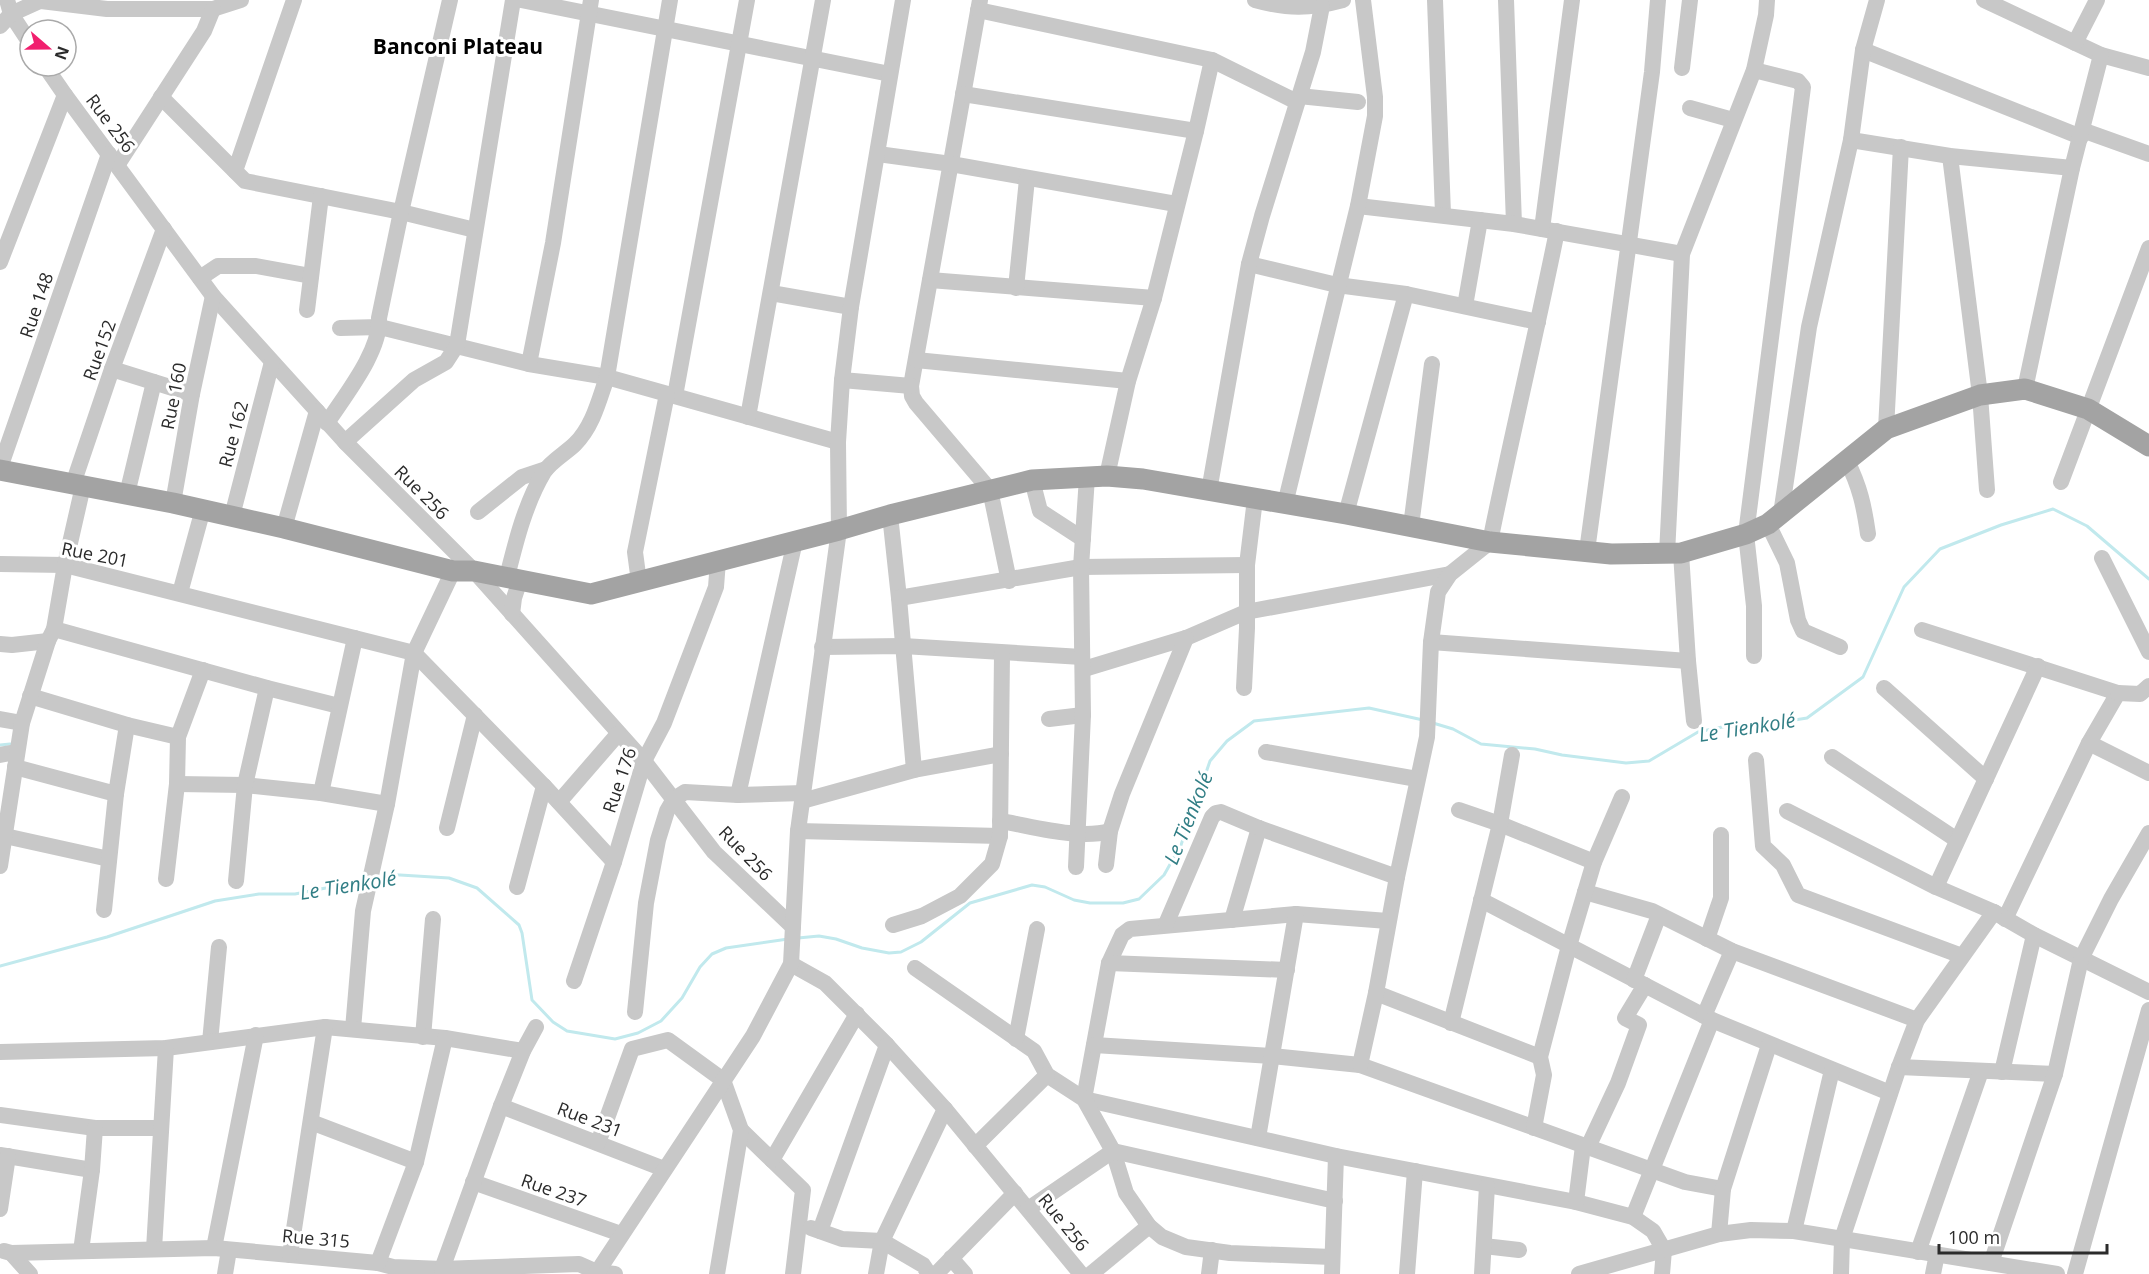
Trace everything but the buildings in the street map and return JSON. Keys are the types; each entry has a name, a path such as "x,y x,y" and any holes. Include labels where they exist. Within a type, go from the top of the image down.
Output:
{"main road":[{"path":"0,469 232,516 432,566 591,594 838,530 890,514 1032,480 1097,477 1143,479 1346,514 1490,542 1611,554 1674,554 1746,534 1775,519 1886,429 1980,395 2025,389 2088,409 2149,446"}],"street":[{"path":"18,28 6,13 42,1 107,9 213,9 241,0"},
{"path":"235,171 294,0"},
{"path":"284,528 322,417 368,359 380,327 401,212 450,0"},
{"path":"345,442 414,380 446,362 457,345 513,0"},
{"path":"521,0 590,7 665,29 890,75"},
{"path":"512,614 516,539 528,504 546,469 575,444 588,429 607,377 670,0"},
{"path":"639,582 635,552 671,395 747,0"},
{"path":"748,417 823,0"},
{"path":"597,1273 753,1036 791,964 798,831 838,530 838,442 842,380 903,0"},
{"path":"1255,0 1322,6 1343,0"},
{"path":"1285,504 1358,206 1375,116 1375,97 1363,0"},
{"path":"1435,0 1443,214"},
{"path":"1506,0 1514,224"},
{"path":"1360,1065 1427,737 1431,642 1438,592 1450,574 1490,542 1538,322 1572,0"},
{"path":"1587,551 1652,72 1658,0"},
{"path":"1682,68 1690,0"},
{"path":"1694,721 1674,554 1682,254 1754,70 1767,0"},
{"path":"1840,647 1803,631 1798,620 1787,563 1775,519 1809,327 1851,140 1863,50 1877,0"},
{"path":"1984,0 2006,5 2075,43 2102,55 2149,68"},
{"path":"2075,43 2097,0"},
{"path":"1010,581 990,490 916,403 912,396 911,386 979,5 1212,60 1298,99 1358,102"},
{"path":"1209,491 1249,264 1313,52 1322,6"},
{"path":"529,364 553,243 590,7"},
{"name":"Rue 148","path":"0,469 114,159 161,97 204,32 213,9"},
{"path":"1863,50 2082,133 2149,154"},
{"path":"2025,389 2072,168 2102,55"},
{"path":"1076,867 1083,715 1081,567 1083,539 1097,477 1154,298 1212,60"},
{"path":"1754,70 1798,81 1803,87 1746,534 1754,606 1754,656"},
{"name":"Rue 256","path":"53,78 213,296 345,442 435,532 464,571 512,614 644,761 714,852 793,927"},
{"path":"963,94 1196,131"},
{"path":"0,262 6,232 65,95"},
{"path":"161,97 245,181 401,212 475,230"},
{"path":"1690,108 1733,120"},
{"path":"1851,140 1950,156 2072,168"},
{"path":"1886,429 1901,147"},
{"path":"878,154 951,164 1176,204"},
{"path":"1950,156 1980,395 1987,490"},
{"path":"1016,288 1027,179"},
{"path":"307,310 321,196"},
{"path":"1358,206 1514,224 1682,254"},
{"path":"1465,306 1480,220"},
{"name":"Rue152","path":"0,866 5,836 10,758 51,635 78,485 112,369 164,229"},
{"path":"2061,482 2149,248"},
{"path":"1249,264 1337,285 1406,294 1538,322"},
{"path":"200,278 218,266 256,266 311,276"},
{"path":"930,280 1154,298"},
{"path":"771,293 852,307"},
{"path":"1346,514 1406,294"},
{"name":"Rue 160","path":"173,503 192,394 213,296"},
{"path":"339,328 380,327 529,364 607,377 838,442"},
{"path":"916,360 1128,381"},
{"name":"Rue 162","path":"232,516 272,362"},
{"path":"1411,526 1432,364"},
{"path":"112,369 192,394"},
{"path":"842,380 911,386"},
{"path":"126,494 154,382"},
{"path":"1847,461 1859,485 1868,534"},
{"path":"478,512 522,477 546,469"},
{"path":"1032,480 1040,511 1083,539"},
{"path":"1244,688 1247,565 1255,499"},
{"path":"180,593 203,510"},
{"path":"890,514 914,770"},
{"path":"432,566 435,532"},
{"path":"738,795 795,541"},
{"path":"2103,558 2149,652"},
{"name":"Rue 176","path":"574,981 614,862 644,761 664,723 716,587 718,561"},
{"name":"Rue 201","path":"0,564 65,565 414,653"},
{"path":"899,598 1010,581 1081,567 1247,565"},
{"path":"352,1029 363,910 387,804 414,653 464,571"},
{"path":"822,647 903,646 1083,663 1186,638 1246,612 1450,574"},
{"path":"1922,630 2118,693 2140,694 2149,686"},
{"path":"0,644 12,645 51,635 203,670 339,706"},
{"path":"321,793 355,638"},
{"path":"1106,865 1110,831 1122,794 1186,638"},
{"path":"1431,642 1688,661"},
{"path":"414,653 544,786 614,862"},
{"path":"892,925 922,916 960,896 992,864 1000,828 1002,654"},
{"path":"1936,887 2038,666"},
{"path":"166,879 177,784 178,737 203,670"},
{"path":"236,881 245,785 267,688"},
{"path":"1884,688 1986,779"},
{"path":"1841,1274 1842,1239 1890,1093 1917,1020 1962,956 2000,915 2089,743 2118,693"},
{"path":"30,696 127,725 178,737"},
{"path":"447,828 475,715"},
{"path":"1049,719 1083,715"},
{"path":"0,719 22,723"},
{"path":"104,910 116,794 127,725"},
{"path":"559,802 618,734"},
{"path":"2089,743 2149,773"},
{"path":"1266,752 1417,779"},
{"path":"635,1012 646,903 658,840 667,811 674,799 685,792 802,797 914,770 1001,754"},
{"path":"1451,1023 1500,824 1512,755"},
{"path":"1832,757 1958,840"},
{"path":"10,758 116,794"},
{"path":"1756,760 1763,846 1782,865 1798,895 1962,956"},
{"path":"177,784 245,785 321,793 387,804"},
{"path":"517,887 544,786"},
{"path":"1534,1128 1544,1075 1540,1058 1569,946 1594,862 1622,796"},
{"path":"1459,810 1594,862"},
{"path":"1787,811 1936,887 2000,915 2034,935 2149,992"},
{"path":"1166,924 1212,817 1216,813 1221,812 1259,828 1397,877"},
{"path":"798,831 1000,828 1100,834 1110,831"},
{"path":"1232,920 1259,828"},
{"path":"1991,1263 2055,1074 2082,959 2111,898 2149,833"},
{"path":"1707,939 1721,898 1720,835"},
{"path":"5,836 109,859"},
{"path":"1586,892 1659,915 1731,951 1917,1020"},
{"path":"1481,900 1708,1018 1890,1093"},
{"path":"1336,1156 1332,1266 1186,1247 1162,1237 1149,1226 1126,1193 1113,1151 1084,1099 1109,963 1122,935 1130,929 1296,914 1388,921"},
{"path":"1258,1138 1296,914"},
{"path":"1576,1202 1585,1146 1618,1083 1639,1025 1625,1018 1639,983 1659,915"},
{"path":"423,1036 433,919"},
{"path":"1016,1039 1037,929"},
{"path":"2002,1072 2034,935"},
{"path":"210,1042 219,947"},
{"path":"1633,1217 1731,951"},
{"path":"1109,963 1287,970"},
{"name":"Rue 256","path":"791,964 825,983 887,1045 945,1109 1081,1274"},
{"path":"915,968 1034,1051 1047,1075 1084,1099 1336,1156 1576,1202 1633,1217 1653,1231 1664,1250 1662,1274"},
{"path":"1376,993 1540,1058"},
{"path":"2075,1274 2149,1010"},
{"path":"772,1160 857,1014"},
{"path":"290,1255 325,1027"},
{"path":"0,1053 166,1048 325,1027 445,1038 523,1051"},
{"path":"442,1269 501,1106 523,1051 536,1027"},
{"path":"225,1274 222,1249 256,1035"},
{"path":"388,1268 445,1038"},
{"path":"598,1143 632,1049 668,1040 723,1080 741,1130 803,1191 793,1274"},
{"path":"820,1231 887,1045"},
{"path":"1094,1045 1272,1056 1360,1065 1685,1182 1723,1189"},
{"path":"1719,1234 1723,1189 1769,1045"},
{"path":"154,1249 166,1048"},
{"path":"1899,1067 2055,1074"},
{"path":"1794,1231 1832,1070"},
{"path":"1918,1251 1981,1071"},
{"path":"975,1146 1047,1075"},
{"name":"Rue 231","path":"501,1106 664,1168"},
{"path":"876,1274 882,1241 945,1109"},
{"path":"0,1115 95,1128 161,1128"},
{"path":"310,1122 416,1162"},
{"path":"81,1251 95,1128"},
{"path":"717,1274 741,1130"},
{"path":"1028,1209 1113,1151 1335,1201"},
{"path":"0,1209 4,1156 92,1170"},
{"path":"1407,1274 1415,1171"},
{"name":"Rue 237","path":"473,1182 621,1234"},
{"path":"1482,1274 1487,1186"},
{"path":"936,1274 1015,1193"},
{"path":"799,1224 842,1239 882,1241 923,1265 929,1274"},
{"path":"1092,1274 1149,1226"},
{"path":"1579,1274 1719,1234 1751,1230 1794,1231 1991,1263 2013,1270 2057,1274"},
{"path":"1484,1245 1519,1250"},
{"name":"Rue 315","path":"6,1251 222,1249 388,1268 442,1269 579,1264 597,1273 615,1274"},
{"path":"1209,1274 1212,1250"},
{"path":"6,1251 30,1274"},
{"path":"1933,1274 1936,1254"},
{"path":"951,1258 965,1274"}],"waterway":[{"name":"Le Tienkolé","path":"1433,723 1453,729 1481,744 1535,749 1562,755 1626,763 1649,761 1698,732 1727,726 1751,727 1807,718 1863,677 1904,587 1940,549 2001,525 2053,509 2087,526 2149,579"},
{"name":"Le Tienkolé","path":"798,938 819,936 862,948 889,953 901,952 921,942 970,903 1032,885 1045,887 1074,900 1090,903 1123,903 1139,899 1164,875 1181,845 1210,761 1227,741 1254,721 1369,708 1423,720"},
{"path":"0,745 10,744"},
{"name":"Le Tienkolé","path":"376,882 387,875 400,875 449,878 477,888 519,925 532,1000 553,1022 567,1031 615,1039 638,1033 661,1021 682,998 700,967 712,954 726,948 788,939"},
{"name":"Le Tienkolé","path":"0,966 107,937 215,901 259,894 295,894 331,887 364,885"}],"district":[{"name":"Banconi Plateau","path":"458,46"}]}
